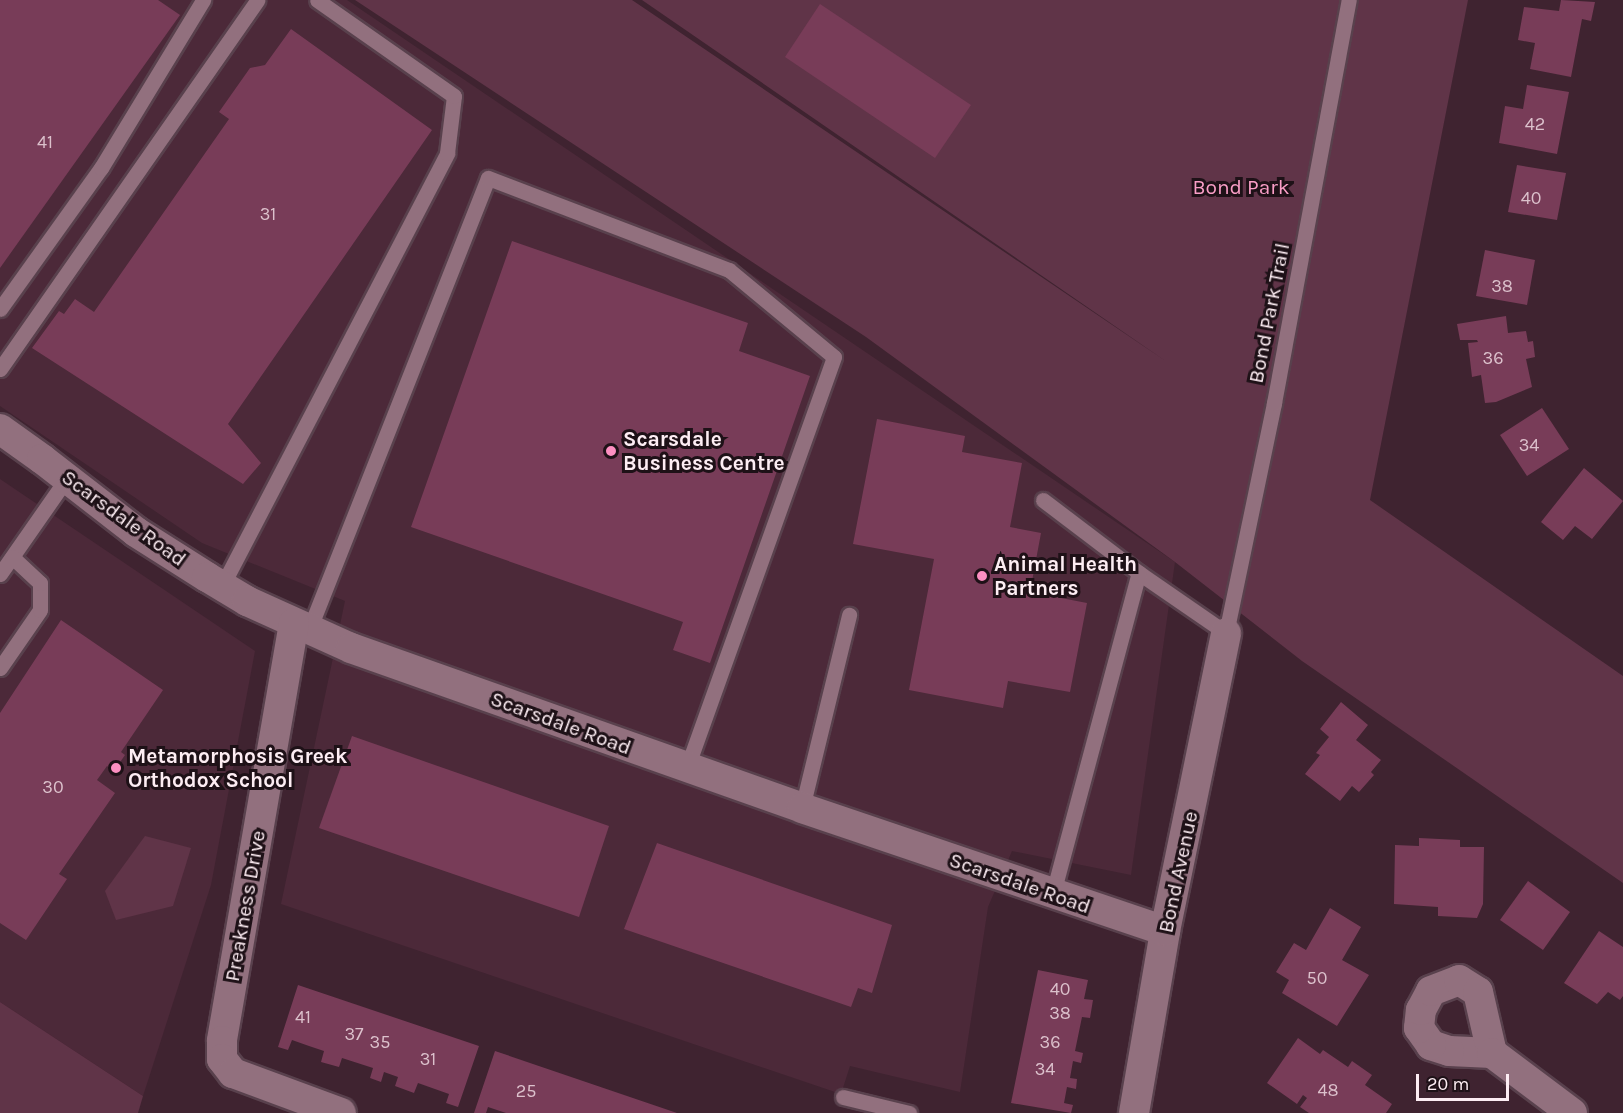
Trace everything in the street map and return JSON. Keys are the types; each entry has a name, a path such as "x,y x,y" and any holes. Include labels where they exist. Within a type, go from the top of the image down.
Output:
{"street":[{"name":"Scarsdale Road","path":"0,429 136,532 222,586 301,626 351,648 687,768 1165,932"},
{"name":"Preakness Drive","path":"301,626 222,1041 222,1059 233,1073 341,1113"},
{"name":"Bond Avenue","path":"1134,1113 1165,932 1226,633"},
{"path":"1492,1053 1568,1112"}],"lane":[{"path":"1,306 101,168 203,0"},
{"path":"0,369 257,0"},
{"path":"222,586 447,153 454,96 317,0"},
{"name":"Bond Park Trail","path":"1226,633 1274,403 1349,0"},
{"path":"301,626 488,178 729,270 834,357 687,768"},
{"path":"0,574 67,478"},
{"path":"1043,500 1139,573 1226,633"},
{"path":"0,668 40,610 40,583 12,557"},
{"path":"1053,893 1139,573"},
{"path":"802,808 849,615"},
{"path":"843,1097 909,1113"}],"shaded area":[{"path":"0,0 347,0 1175,562 1131,875 1012,851 988,907 960,1092 850,1066 841,1094 281,904 345,601 202,543 0,406"},
{"name":"Metamorphosis Greek Orthodox School","path":"0,479 255,651 211,885 143,1096 0,1002"}],"green space":[{"name":"Bond Park","path":"355,0 632,0 1167,362 642,0 1468,0 1370,500 1623,676 1623,883 1302,661 1175,562 866,337"},
{"path":"145,836 191,848 173,906 116,920 105,891"},
{"path":"0,1002 143,1096 138,1113 0,1113"}],"building":[{"path":"0,0 158,0 180,15 0,268"},
{"path":"1561,0 1595,2 1591,21 1582,19 1571,77 1530,69 1535,43 1518,40 1524,7 1559,11"},
{"path":"820,4 971,105 935,158 785,57"},
{"path":"291,29 432,130 228,424 261,463 243,484 32,348 59,311 64,314 75,299 94,312 229,119 219,112 250,68 265,65"},
{"path":"1527,85 1569,92 1557,154 1499,143 1505,106 1523,109"},
{"path":"1517,165 1566,173 1557,220 1508,212"},
{"name":"Scarsdale Business Centre","path":"512,241 748,323 739,351 810,376 710,663 673,650 683,622 411,527"},
{"path":"1485,250 1535,260 1527,305 1476,296"},
{"path":"1506,316 1508,333 1526,331 1528,342 1533,341 1535,357 1526,359 1532,387 1496,402 1485,403 1481,375 1472,377 1468,343 1478,342 1477,340 1460,340 1457,324"},
{"path":"1542,408 1569,449 1527,476 1500,435"},
{"name":"Animal Health Partners","path":"877,419 965,436 962,452 1022,463 1010,527 1041,533 1030,592 1087,603 1070,692 1008,681 1003,708 909,690 934,559 853,544"},
{"path":"1584,468 1623,501 1592,539 1575,526 1563,540 1541,522"},
{"path":"61,620 163,690 121,752 125,755 114,771 107,766 97,780 115,793 59,874 67,879 26,940 0,923 0,713"},
{"path":"1341,702 1368,725 1356,740 1381,760 1371,772 1374,775 1359,792 1352,786 1340,801 1305,774 1320,755 1316,753 1329,737 1320,729"},
{"path":"352,736 609,826 579,917 319,828"},
{"path":"1419,838 1460,840 1460,847 1484,847 1483,904 1477,918 1438,916 1438,907 1394,904 1395,845 1419,846"},
{"path":"657,843 892,925 872,993 858,988 851,1007 624,929"},
{"path":"1528,881 1570,912 1543,950 1500,920"},
{"path":"1330,908 1361,927 1342,960 1369,975 1337,1026 1282,993 1289,980 1276,972 1294,943 1306,950"},
{"path":"1599,931 1623,947 1623,996 1620,1000 1608,992 1597,1004 1564,983"},
{"path":"1038,970 1088,980 1084,999 1093,1000 1090,1018 1082,1017 1075,1051 1083,1053 1081,1063 1073,1061 1070,1078 1077,1079 1076,1089 1067,1087 1064,1103 1073,1105 1071,1113 1011,1103"},
{"path":"298,985 479,1046 458,1107 446,1103 449,1094 418,1083 414,1093 395,1086 398,1077 384,1072 381,1082 370,1078 373,1068 342,1058 339,1067 321,1062 324,1051 292,1040 288,1050 278,1047"},
{"path":"1298,1038 1320,1054 1323,1050 1348,1067 1352,1061 1372,1075 1365,1085 1392,1104 1386,1113 1309,1113 1300,1107 1307,1098 1303,1095 1297,1104 1267,1083"},
{"path":"495,1051 677,1113 506,1113 488,1107 486,1113 474,1113"}],"place":[{"name":"Scarsdale Business Centre","path":"611,451"},
{"name":"Animal Health Partners","path":"982,576"},
{"name":"Metamorphosis Greek Orthodox School","path":"116,768"}]}
